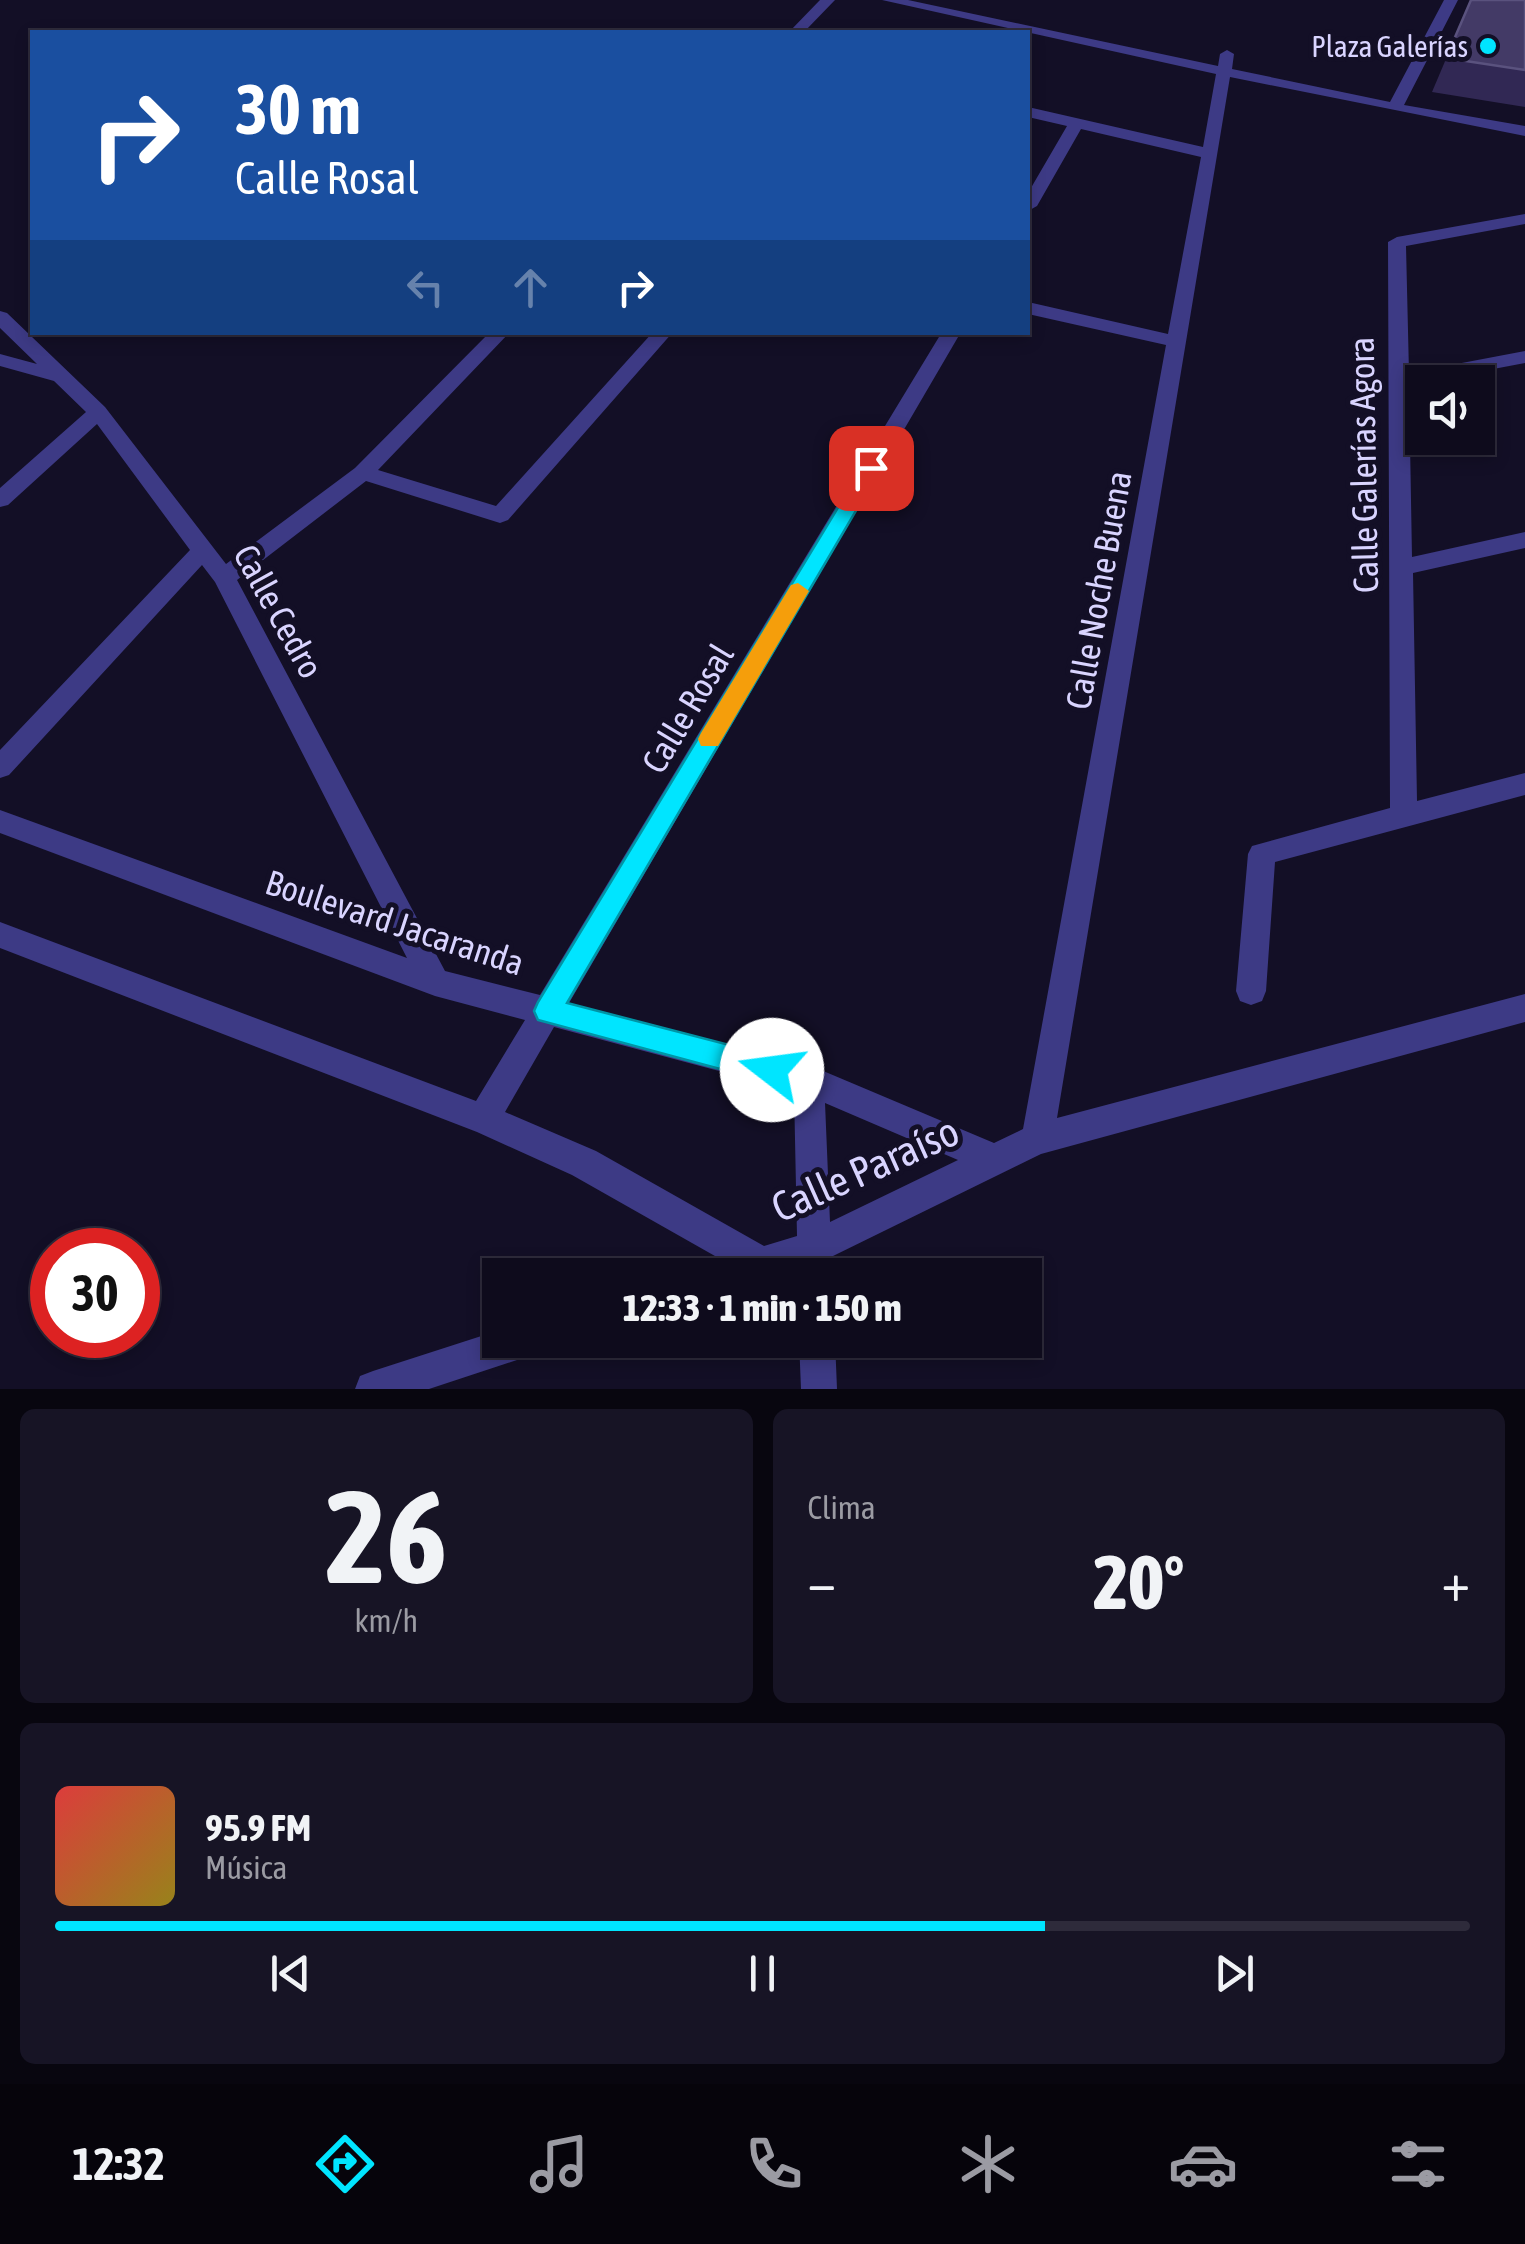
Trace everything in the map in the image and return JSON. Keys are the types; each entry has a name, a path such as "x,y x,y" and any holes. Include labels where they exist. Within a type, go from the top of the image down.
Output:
{"street":[{"path":"798,30 828,0"},
{"path":"889,0 1227,57 1525,132"},
{"path":"970,0 1008,8"},
{"path":"1399,101 1451,0"},
{"name":"Calle Noche Buena","path":"1037,1139 1227,57"},
{"path":"1266,63 1399,101 1525,116"},
{"path":"1030,112 1210,154"},
{"path":"1030,203 1077,123"},
{"name":"Calle Galerías Agora","path":"1404,816 1398,242 1525,219"},
{"path":"1030,308 1176,342"},
{"name":"Calle Cedro","path":"0,317 98,412 205,548 435,982"},
{"path":"224,578 363,472 498,335"},
{"path":"363,472 500,515 661,335"},
{"name":"Calle Rosal","path":"482,1120 950,335"},
{"path":"1399,381 1525,357"},
{"path":"0,360 66,378"},
{"path":"0,500 98,412"},
{"path":"1402,567 1525,540"},
{"path":"0,768 205,548"},
{"path":"1251,991 1262,854 1525,784"},
{"name":"Boulevard Jacaranda","path":"0,821 435,982 809,1080 996,1160"},
{"path":"0,935 584,1163 751,1258"},
{"name":"Calle Paraíso","path":"820,1258 1037,1139 1525,1008"},
{"path":"809,1080 815,1258"},
{"path":"373,1389 482,1354"},
{"path":"817,1358 818,1389"}],"building":[{"path":"1471,0 1525,0 1525,70 1446,58"}],"slow traffic":[{"path":"709,739 798,591"}],"place":[{"name":"Plaza Galerías","path":"1488,46"}],"route":[{"path":"772,1070 548,1011 871,468"}]}
